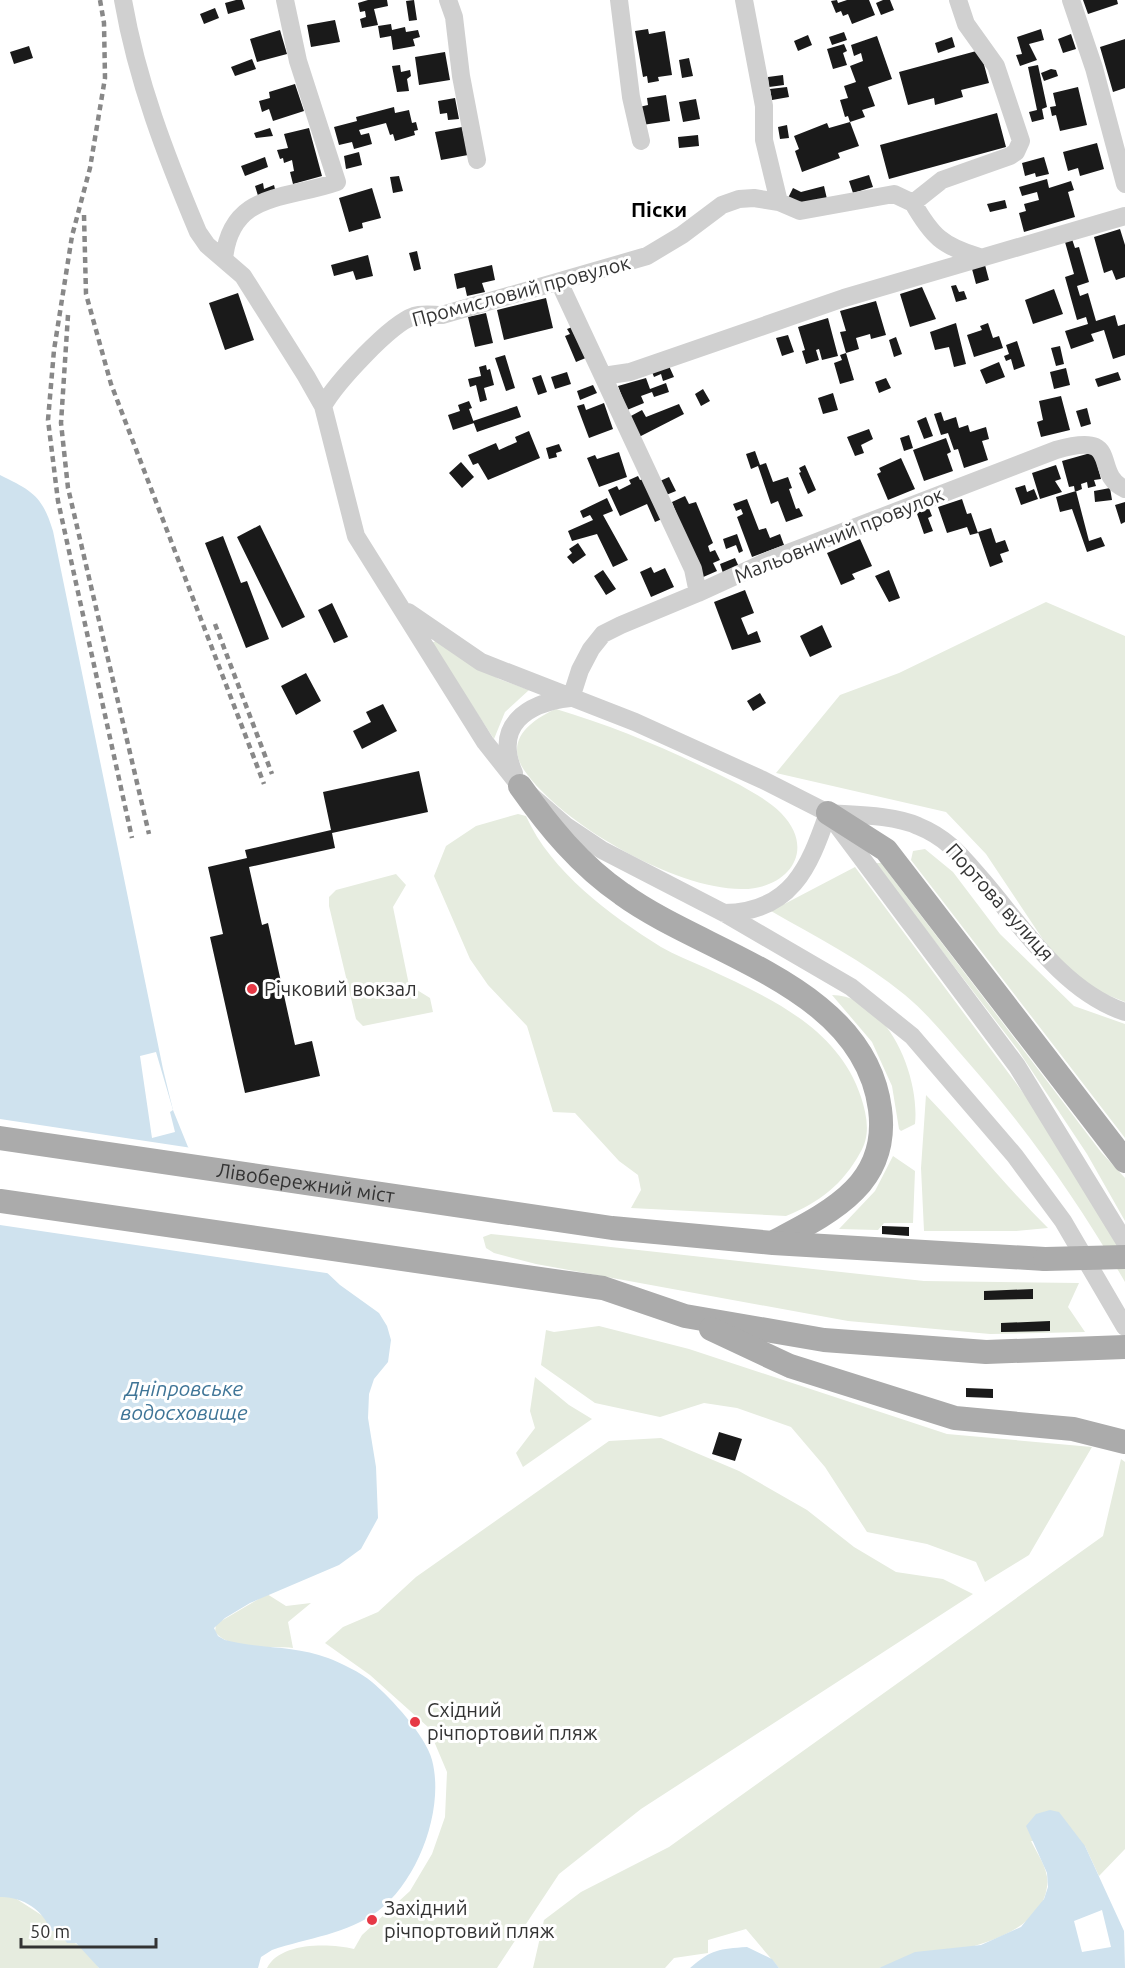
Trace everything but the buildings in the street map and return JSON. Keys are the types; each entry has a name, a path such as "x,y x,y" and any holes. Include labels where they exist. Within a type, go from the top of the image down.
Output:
{"main road":[{"path":"520,786 551,829 596,874 624,896 796,990 850,1040 867,1066 879,1099 882,1124 882,1140 868,1174 836,1207 773,1243"},
{"path":"828,813 886,850 1125,1161"},
{"name":"Лівобережний міст","path":"0,1138 612,1228 773,1243 1045,1258 1125,1257"},
{"path":"0,1201 603,1288 685,1316 790,1366 955,1418 1073,1429 1125,1442"},
{"path":"685,1316 824,1340 986,1352 1125,1347"}],"street":[{"path":"123,0 140,78 161,142 198,232 207,245 243,276 323,406 356,536 485,742 520,786 566,826 602,850 724,913 851,987 912,1036 1015,1156 1056,1211 1125,1327"},
{"path":"224,259 230,231 243,213 272,200 337,182 298,61 285,0"},
{"path":"448,0 454,17 461,76 477,160"},
{"path":"619,0 631,97 641,141"},
{"path":"744,0 764,105 764,140 778,202"},
{"path":"958,0 966,24 996,66 1021,141 1016,152 1010,156 942,180 913,203 928,230 939,240 954,249 979,257"},
{"path":"1071,0 1094,68 1125,184"},
{"name":"Промисловий провулок","path":"323,406 334,387 356,364 413,316 442,315 647,256 690,230 722,205 740,199 754,198 778,202 801,211 894,194 913,203"},
{"path":"603,376 630,372 844,298 1125,216"},
{"path":"559,282 693,569 698,593"},
{"name":"Мальовничий провулок","path":"571,698 580,670 591,649 603,634 770,560 1078,444 1099,448 1105,455 1112,480 1125,489"},
{"path":"398,603 437,634 481,662 635,722 763,780 828,813 1017,1066 1125,1242"},
{"path":"520,786 508,760 507,738 517,720 533,707 547,701 571,698"},
{"path":"724,913 742,912 760,907 782,895 800,879 814,854 828,813"},
{"name":"Портова вулиця","path":"828,813 916,825 950,843 1050,959 1081,989 1106,1006 1125,1012"}],"shaded area":[{"path":"1046,602 1125,636 1125,1002 1088,987 1050,950 986,854 946,812 776,773 840,695 899,673"},
{"path":"436,641 499,679 529,690 505,712 494,739 431,643"},
{"path":"556,709 650,743 718,774 761,798 781,813 792,827 797,841 797,854 792,866 772,883 757,888 714,886 653,866 592,831 541,791 524,770 519,759 517,749 523,732 538,719"},
{"path":"518,814 526,816 550,856 566,874 622,921 666,950 776,1003 818,1033 836,1051 861,1097 867,1132 863,1146 853,1164 829,1191 809,1205 786,1216 631,1208 641,1190 638,1175 619,1161 575,1113 553,1112 527,1026 488,985 470,959 434,876 446,846 476,826"},
{"path":"925,849 953,872 1000,934 1074,1006 1125,1024 1125,1138 911,860 913,851"},
{"path":"877,863 881,863 1101,1152 1125,1178 1125,1221 1087,1154 1018,1050 877,866"},
{"path":"855,867 1033,1106 1125,1250 1125,1282 1071,1196 1032,1140 930,1018 905,995 873,971 771,911"},
{"path":"396,874 406,885 393,907 409,985 430,998 433,1012 363,1026 356,1019 329,906 329,897 336,890"},
{"path":"832,995 852,999 869,1009 884,1024 896,1042 906,1063 912,1084 915,1124 901,1131 899,1129 892,1086 872,1042"},
{"path":"926,1095 1048,1228 1016,1231 924,1231 921,1168"},
{"path":"893,1156 915,1171 913,1223 884,1223 878,1230 839,1229 875,1191"},
{"path":"491,1234 924,1281 1079,1283 1068,1307 1085,1332 990,1334 848,1321 536,1264 494,1253 486,1248 483,1237"},
{"path":"599,1326 689,1349 947,1434 1092,1447 1029,1555 985,1582 976,1562 927,1544 867,1532 825,1467 791,1427 737,1408 704,1403 660,1417 595,1403 541,1365 546,1330 554,1332"},
{"path":"535,1377 569,1405 592,1419 523,1467 516,1453 535,1428 530,1411"},
{"path":"661,1438 739,1471 807,1510 854,1547 896,1572 943,1579 973,1594 641,1809 559,1874 497,1968 267,1968 273,1959 283,1953 306,1946 354,1949 362,1935 410,1891 432,1854 445,1817 447,1772 428,1727 370,1675 325,1643 343,1627 378,1612 416,1577 609,1441"},
{"path":"1121,1459 1125,1462 1125,1849 1099,1876 1085,1846 1031,1841 1045,1869 1047,1887 1039,1907 1024,1923 1002,1936 977,1945 879,1968 779,1968 746,1929 708,1940 708,1953 674,1958 665,1968 533,1968 544,1920 581,1892 669,1847 1103,1536"},
{"path":"267,1594 286,1606 311,1603 288,1622 293,1648 240,1645 222,1638 215,1632 216,1624"},
{"path":"12,1896 46,1918 50,1930 78,1945 99,1968 0,1968 0,1897"}],"water":[{"name":"Дніпровське водосховище","path":"0,475 28,490 40,502 53,531 163,1069 173,1110 188,1147 209,1174 301,1248 340,1285 379,1313 387,1326 391,1340 388,1362 374,1379 369,1394 368,1418 376,1467 378,1518 361,1549 339,1565 250,1603 225,1618 214,1628 218,1636 225,1640 302,1651 328,1658 372,1682 407,1718 428,1750 435,1779 435,1800 431,1821 425,1843 405,1882 378,1911 341,1930 272,1950 261,1957 258,1968 99,1968 76,1943 67,1943 61,1934 50,1930 43,1916 31,1906 16,1899 0,1897"},
{"path":"1050,1810 1059,1812 1085,1846 1124,1931 1125,1968 879,1968 915,1952 981,1945 1021,1927 1044,1899 1048,1887 1047,1873 1026,1826 1036,1814"},
{"path":"747,1947 772,1959 779,1968 690,1968 716,1951"}],"pier":[{"path":"156,1052 173,1110 170,1112 175,1132 152,1138 140,1056"},
{"path":"0,1119 192,1148 212,1172 303,1246 333,1274 0,1225"},
{"path":"1102,1910 1111,1947 1082,1952 1074,1921"}],"railway":[{"path":"100,0 104,23 105,78 90,168 72,236 54,350 48,420 58,501 132,838"},
{"path":"84,215 86,294 111,384 264,784"},
{"path":"68,315 61,423 68,488 149,834"},
{"path":"215,624 272,774"}],"place":[{"name":"Річковий вокзал","path":"252,989"},
{"name":"Східний річпортовий пляж","path":"415,1722"},
{"name":"Західний річпортовий пляж","path":"372,1920"}],"district":[{"name":"Піски","path":"659,210"}]}
